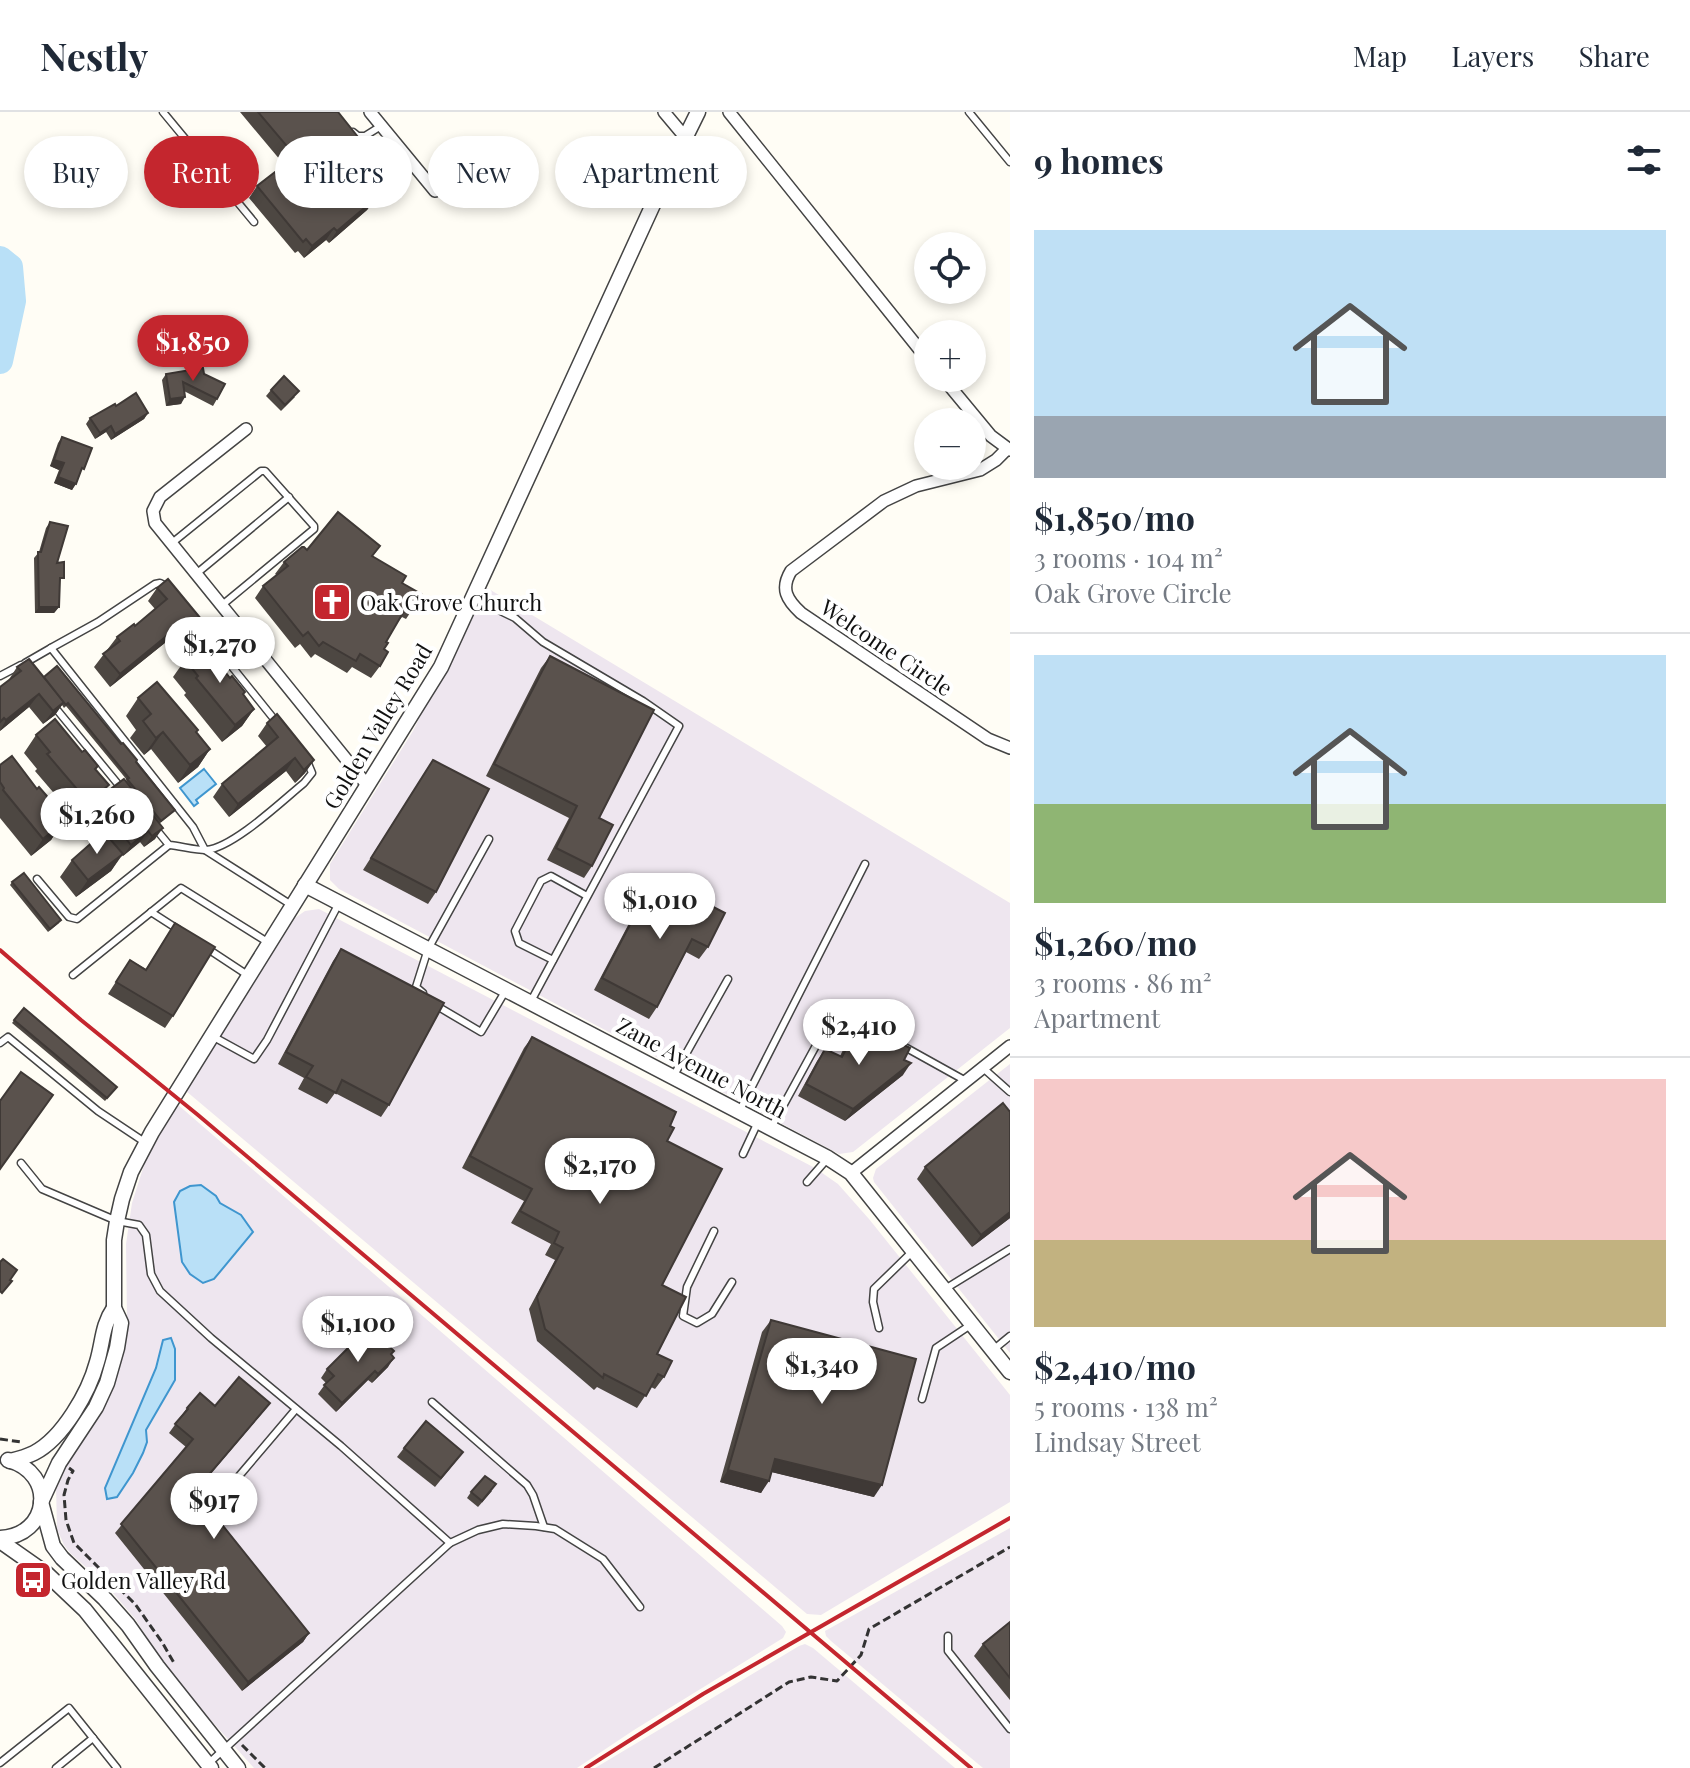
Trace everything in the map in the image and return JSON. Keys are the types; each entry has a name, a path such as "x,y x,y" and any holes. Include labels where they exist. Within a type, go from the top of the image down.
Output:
{"street":[{"path":"370,112 428,183"},
{"path":"664,112 684,136"},
{"name":"Golden Valley Road","path":"686,136 698,112"},
{"path":"729,112 914,343"},
{"name":"Golden Valley Road","path":"0,1540 25,1531 37,1517 59,1463 96,1407 107,1383 121,1323 114,1308 114,1240 131,1172 441,667 652,208"},
{"path":"954,392 981,425 1009,449"},
{"path":"246,429 160,497 153,511 155,523 367,785"},
{"name":"Welcome Circle","path":"1007,747 988,739 801,613 789,603 784,590 791,571 884,501 916,486 980,470 1009,449"},
{"name":"Zane Avenue North","path":"305,885 828,1158 851,1173 1010,1372"},
{"path":"851,1173 1010,1046"},
{"name":"Golden Valley Road","path":"4,1459 42,1448 68,1420 85,1395 97,1365 105,1322 114,1308"},
{"path":"4,1459 24,1466 39,1484 49,1534 56,1551 128,1625 238,1768"},
{"path":"0,1540 47,1574 85,1610 207,1767"}],"lane":[{"path":"163,112 254,222"},
{"path":"969,112 1010,162"},
{"path":"351,130 358,136 365,136 381,126"},
{"path":"172,543 261,471 265,471 314,526 221,606"},
{"path":"196,574 289,497"},
{"path":"0,676 98,622 155,584 169,588"},
{"path":"473,598 515,618 543,642 679,726 530,1003"},
{"path":"199,625 286,734"},
{"path":"51,648 193,827 205,850 293,906"},
{"path":"21,665 31,677"},
{"path":"50,701 129,797"},
{"path":"149,821 169,845 205,850 219,847 235,839 304,783 312,773 306,758"},
{"path":"425,995 416,987 428,949 489,839"},
{"path":"37,879 69,917 77,919 169,845"},
{"path":"739,1112 865,864"},
{"path":"553,960 519,943 515,931 541,881 551,876 587,896"},
{"path":"73,975 181,888 269,943"},
{"path":"212,1036 254,1059 340,903"},
{"path":"151,912 188,936"},
{"path":"201,945 249,976"},
{"path":"673,1077 728,979"},
{"path":"434,1004 481,1032 506,990"},
{"path":"743,1154 765,1125 831,1018 844,1014 871,1029"},
{"path":"0,1043 8,1037 98,1111 146,1143"},
{"path":"898,1044 966,1081"},
{"path":"983,1068 1010,1092"},
{"path":"807,1182 828,1158"},
{"path":"21,1163 42,1189 117,1221 139,1225 146,1235 151,1274 160,1291 450,1543"},
{"path":"714,1231 687,1287 683,1316 697,1323 712,1314 732,1282"},
{"path":"945,1289 1010,1249"},
{"path":"879,1328 873,1302 874,1289 914,1250"},
{"path":"922,1399 936,1348 972,1324"},
{"path":"993,1350 1010,1336"},
{"path":"432,1402 527,1485 544,1527"},
{"path":"211,1509 296,1409"},
{"path":"207,1767 450,1543 478,1530 503,1524 555,1529 603,1559 640,1607"},
{"path":"948,1636 948,1651 1010,1729"},
{"path":"0,1763 69,1708 117,1768"},
{"path":"56,1768 93,1738"}],"path":[{"path":"0,1439 22,1442"},
{"path":"73,1471 64,1495 66,1520 74,1543 135,1604 175,1665"},
{"path":"654,1768 789,1682 811,1677 837,1681 861,1655 869,1629 1010,1547"},
{"path":"235,1738 265,1768"}],"shaded area":[{"path":"484,586 1010,903 1010,1028 853,1152 839,1154 339,889 330,880 330,864 413,731"},
{"path":"319,909 815,1168 838,1184 1010,1395 1010,1502 821,1615 807,1614 186,1091 295,918 305,911"},
{"path":"1010,1064 1010,1353 873,1178 876,1169"},
{"path":"177,1104 782,1626 786,1632 783,1638 577,1768 254,1768 170,1675 136,1620 107,1586 70,1553 57,1529 56,1485 68,1459 103,1406 127,1320 126,1244 132,1203 145,1162"},
{"path":"1010,1528 1010,1768 983,1768 831,1641 825,1631"},
{"path":"805,1644 955,1768 595,1768 799,1646"}],"water":[{"path":"204,769 216,784 196,800 198,803 194,806 180,788"},
{"path":"201,1185 220,1203 241,1215 253,1232 214,1279 203,1283 190,1274 182,1262 174,1202 180,1191"},
{"path":"171,1338 175,1349 175,1380 146,1430 147,1442 133,1473 117,1497 107,1499 105,1488 156,1368 163,1340"}],"building":[{"path":"258,112 338,112 357,136 278,136"},
{"path":"275,172 275,208 259,188 259,184"},
{"path":"275,208 364,208 337,231 334,228 312,246 306,239 303,242"},
{"path":"203,368 204,374 225,384 217,399 183,382 185,397 170,399 166,374"},
{"path":"284,376 299,391 285,405 271,390"},
{"path":"136,393 148,413 115,434 111,426 100,433 90,418"},
{"path":"62,437 92,448 76,484 58,477 64,463 54,460"},
{"name":"Oak Grove Church","path":"338,512 380,546 372,556 406,576 402,583 421,594 414,607 410,605 404,611 386,642 384,649 388,652 380,666 360,654 356,661 323,642 319,646 308,632 303,636 263,586 288,566 284,562 302,547 307,550"},
{"path":"50,522 68,526 57,563 64,562 64,578 60,578 59,607 39,607 38,552 41,552"},
{"path":"168,579 206,625 196,634 185,621 120,674 103,654 120,641 117,637 167,599 157,588"},
{"path":"204,645 245,692 243,694 254,709 235,725 185,660"},
{"path":"550,656 654,710 599,818 613,825 592,866 556,848 577,806 494,764"},
{"path":"29,659 64,702 53,711 39,694 0,722 0,687 21,671 17,667"},
{"path":"57,666 175,810 161,821 44,677"},
{"path":"157,682 210,749 190,765 163,732 156,738 143,721 151,714 138,698"},
{"path":"277,714 314,760 304,770 295,758 238,804 222,784 278,737 267,723"},
{"path":"55,719 82,752 85,750 98,766 95,769 109,785 88,802 47,754 50,752 36,735"},
{"path":"12,756 37,789 39,787 53,803 50,806 63,822 43,839 3,790 0,782 0,765"},
{"path":"433,760 489,789 436,892 371,858"},
{"path":"124,779 163,828 152,836 148,831 131,845 115,825 132,812 112,788"},
{"path":"104,832 123,854 88,880 72,860"},
{"path":"24,873 61,920 50,929 12,882"},
{"path":"655,877 725,913 708,947 692,939 657,1007 602,978"},
{"path":"175,923 215,947 173,1016 116,982 130,960 146,970"},
{"path":"341,949 444,1003 389,1105 342,1080 336,1093 306,1077 313,1066 286,1052"},
{"path":"24,1008 117,1087 107,1098 14,1020"},
{"path":"860,1022 910,1048 904,1060 911,1063 853,1109 806,1084 825,1049 842,1057"},
{"path":"532,1037 676,1112 670,1126 674,1128 667,1141 722,1169 662,1285 686,1297 657,1354 672,1361 664,1377 658,1374 646,1396 604,1374 603,1378 545,1329 537,1297 563,1248 554,1243 559,1232 520,1211 532,1189 470,1156"},
{"path":"21,1072 53,1095 0,1169 0,1101"},
{"path":"1003,1103 1010,1112 1010,1212 981,1235 925,1167"},
{"path":"3,1259 17,1270 2,1293 0,1262"},
{"path":"771,1320 916,1359 882,1485 775,1459 769,1481 728,1470"},
{"path":"369,1327 394,1351 391,1354 394,1358 378,1374 375,1371 342,1403 324,1385 334,1376 327,1369"},
{"path":"239,1377 270,1403 195,1491 309,1633 248,1682 121,1524 193,1439 175,1424 187,1408 200,1393 215,1406"},
{"path":"426,1421 463,1452 441,1478 404,1448"},
{"path":"485,1476 496,1484 482,1501 471,1492"},
{"path":"1010,1622 1010,1678 983,1644"}],"waterway":[{"path":"0,259 10,267 13,301 0,361"}],"railway":[{"path":"0,950 971,1768"},
{"path":"586,1768 703,1694 1010,1518"}],"place":[{"name":"Oak Grove Church","path":"332,602"},
{"name":"Golden Valley Rd","path":"33,1580"}]}
